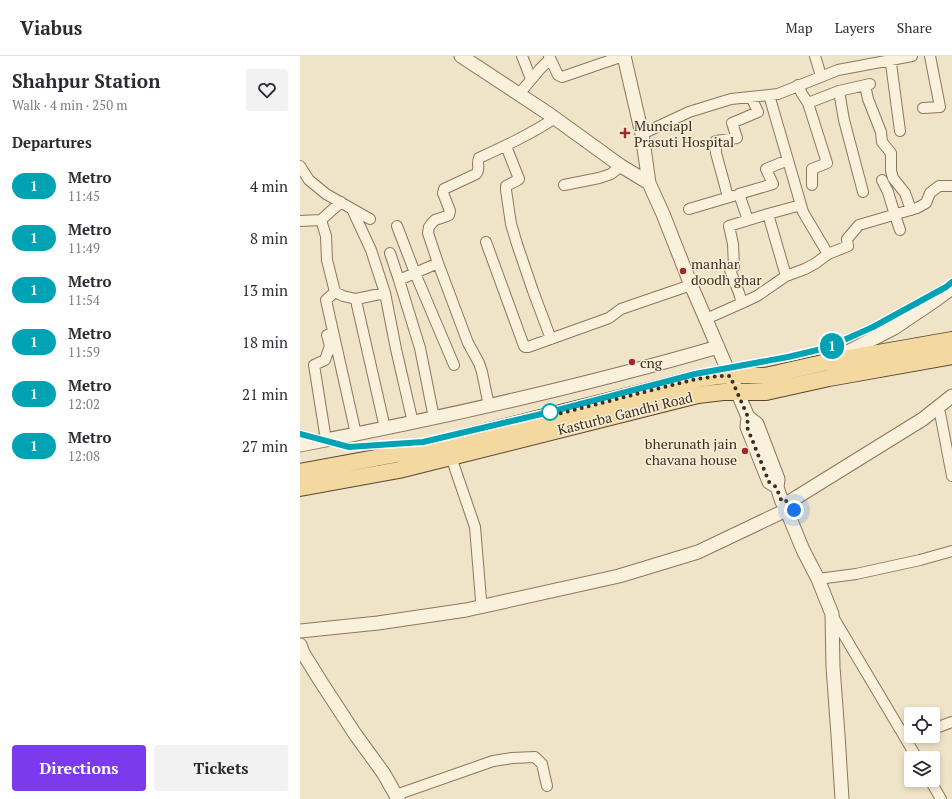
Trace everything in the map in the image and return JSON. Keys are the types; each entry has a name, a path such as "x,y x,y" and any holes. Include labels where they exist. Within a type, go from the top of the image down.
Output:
{"main road":[{"name":"Kasturba Gandhi Road","path":"300,472 397,454 696,379 718,376 765,376 827,362 952,340"},
{"name":"Kasturba Gandhi Road","path":"300,488 400,470 698,395 737,392 766,392 829,378 952,356"}],"street":[{"path":"460,56 555,118 621,166 649,183"},
{"path":"522,56 531,79"},
{"path":"519,94 550,58 558,75 562,77 624,56 642,134 649,183 663,214 690,285 748,417 757,424 778,478 776,487 803,550 818,579 832,614 904,731"},
{"path":"815,56 821,76"},
{"path":"642,134 689,112 731,99 778,94 838,70 890,58 912,56"},
{"path":"923,108 940,107 930,56"},
{"path":"890,58 900,131"},
{"path":"808,103 839,91 867,84 868,100 881,132 882,142 890,153 893,178 905,193 911,210"},
{"path":"798,86 808,103 827,163 812,170 812,185"},
{"path":"839,91 844,120 863,192"},
{"path":"769,95 803,212 828,254"},
{"path":"728,197 716,153 716,141 737,138 732,123 758,112 751,97"},
{"path":"489,406 482,372 468,343 438,263 428,233 429,227 435,220 449,214 450,211 443,193 444,189 476,174 478,170 477,161 479,158 506,146 555,118"},
{"path":"506,146 519,179 506,186 511,224 533,291 551,339"},
{"path":"689,208 773,184 766,169 788,160"},
{"path":"300,166 309,180 326,194 370,219"},
{"path":"564,186 611,174 621,166"},
{"path":"882,180 888,192 900,230"},
{"path":"706,319 742,304 757,296 786,276 805,269 828,254 848,246 848,239 859,225 917,208 926,203 930,193 939,186 952,186"},
{"path":"739,194 748,220"},
{"path":"300,221 321,220 341,202"},
{"path":"742,304 730,270 734,267 733,244 729,226 801,205"},
{"path":"352,209 371,250 386,293 396,349 413,423"},
{"path":"768,214 786,276"},
{"path":"321,220 326,236 327,260 335,292 343,296 356,299 386,293"},
{"path":"397,226 454,365"},
{"path":"486,242 525,347 609,318 620,309 690,285"},
{"path":"390,253 420,348 434,418"},
{"path":"399,280 438,263"},
{"path":"827,362 894,328 952,288"},
{"path":"335,292 326,300 356,434"},
{"path":"356,299 385,428"},
{"path":"879,369 878,353 890,340 894,328"},
{"path":"326,440 314,365 325,360 330,346 327,335 332,330"},
{"path":"300,445 413,423 489,406 650,367 718,347"},
{"path":"300,624 380,615 481,600 627,567 695,546 785,508 923,419 952,396"},
{"path":"300,630 378,623 466,610 619,576 698,552 785,508 919,427 952,404"},
{"path":"940,413 952,476"},
{"path":"451,457 475,527 481,600"},
{"path":"818,579 856,574 920,560 952,551"},
{"path":"832,614 833,667 842,799"},
{"path":"300,645 303,653 321,682 355,734 384,774 397,797 493,761 512,758 535,757 542,764 547,786"},
{"path":"940,726 952,722"},
{"path":"934,787 941,799"}],"metro line":[{"name":"1","path":"300,434 349,447 423,442 550,412 695,374 788,357 826,348 873,327 946,287 952,282"}],"place":[{"name":"Munciapl Prasuti Hospital","path":"625,133"},
{"name":"manhar doodh ghar","path":"683,271"},
{"name":"cng","path":"632,362"},
{"name":"bherunath jain chavana house","path":"745,451"}],"route":[{"path":"550,412 546,417 696,379 730,376 748,417 747,427 769,482 776,487 782,502 787,501 792,503 794,510"}]}
